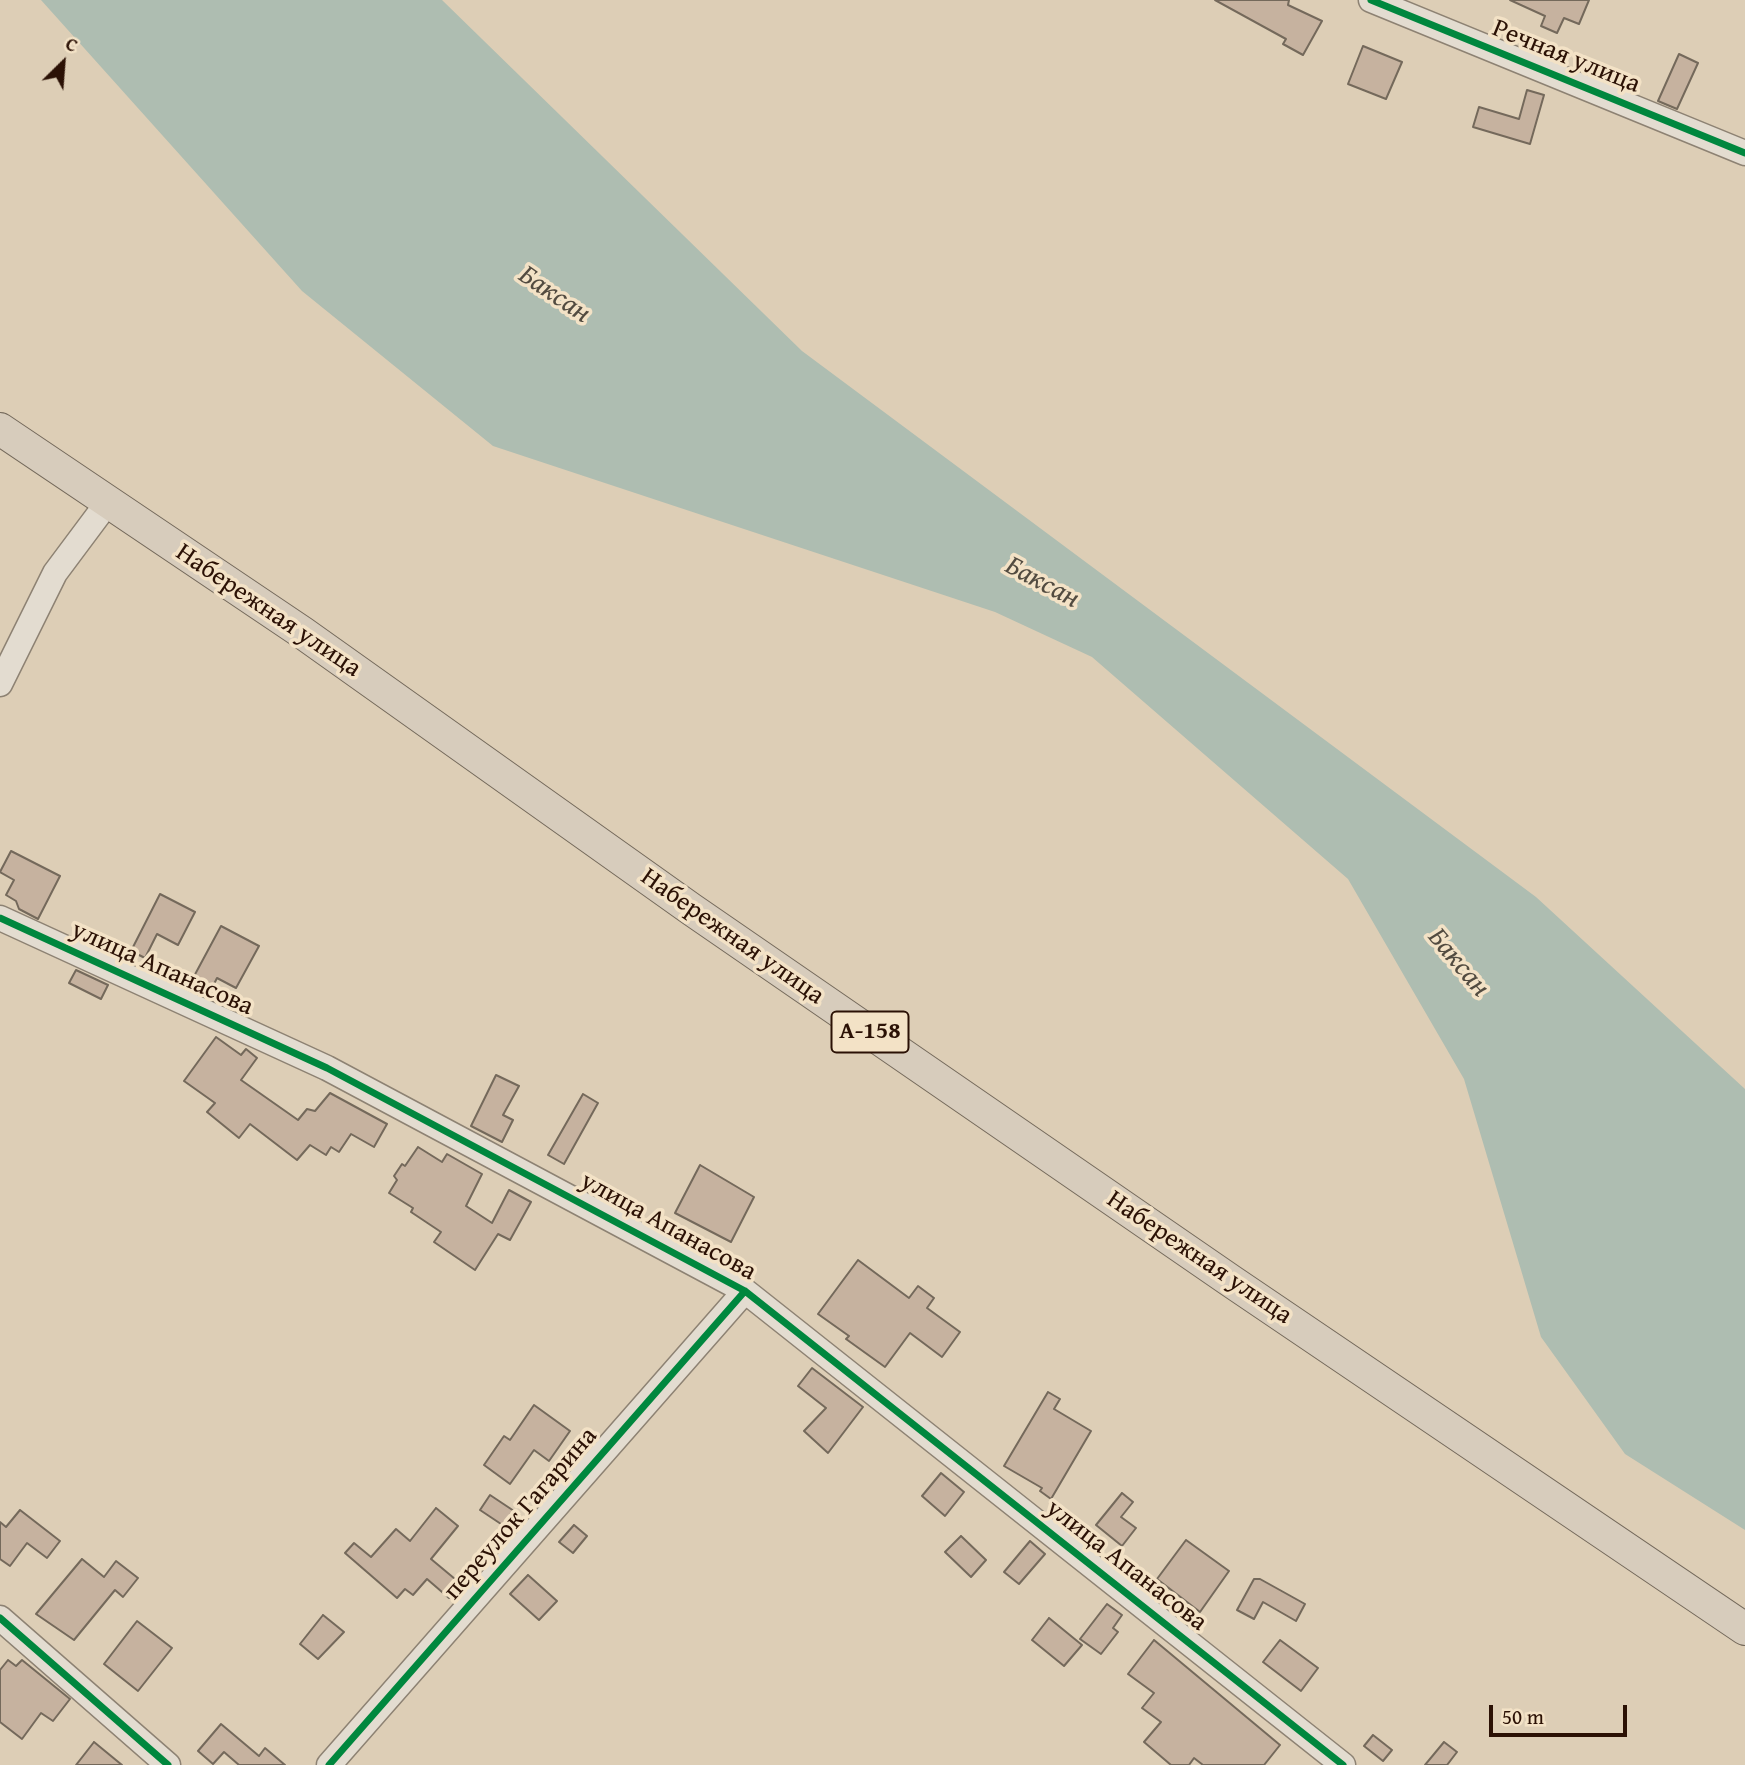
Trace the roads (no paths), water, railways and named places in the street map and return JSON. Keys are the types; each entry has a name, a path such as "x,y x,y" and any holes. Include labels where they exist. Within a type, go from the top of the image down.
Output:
{"main road":[{"name":"Набережная улица","path":"0,429 303,633 817,996 1745,1629"}],"street":[{"name":"Речная улица","path":"1371,0 1745,153"},
{"path":"0,684 55,573 108,502"},
{"name":"улица Апанасова","path":"0,918 327,1068 745,1291 1343,1765"},
{"name":"переулок Гагарина","path":"329,1765 745,1291"},
{"path":"0,1618 168,1765"}],"water":[{"name":"Баксан","path":"41,0 442,0 802,351 1536,897 1745,1089 1745,1530 1625,1454 1541,1337 1464,1079 1348,879 1092,657 995,612 493,446 302,291"}]}
